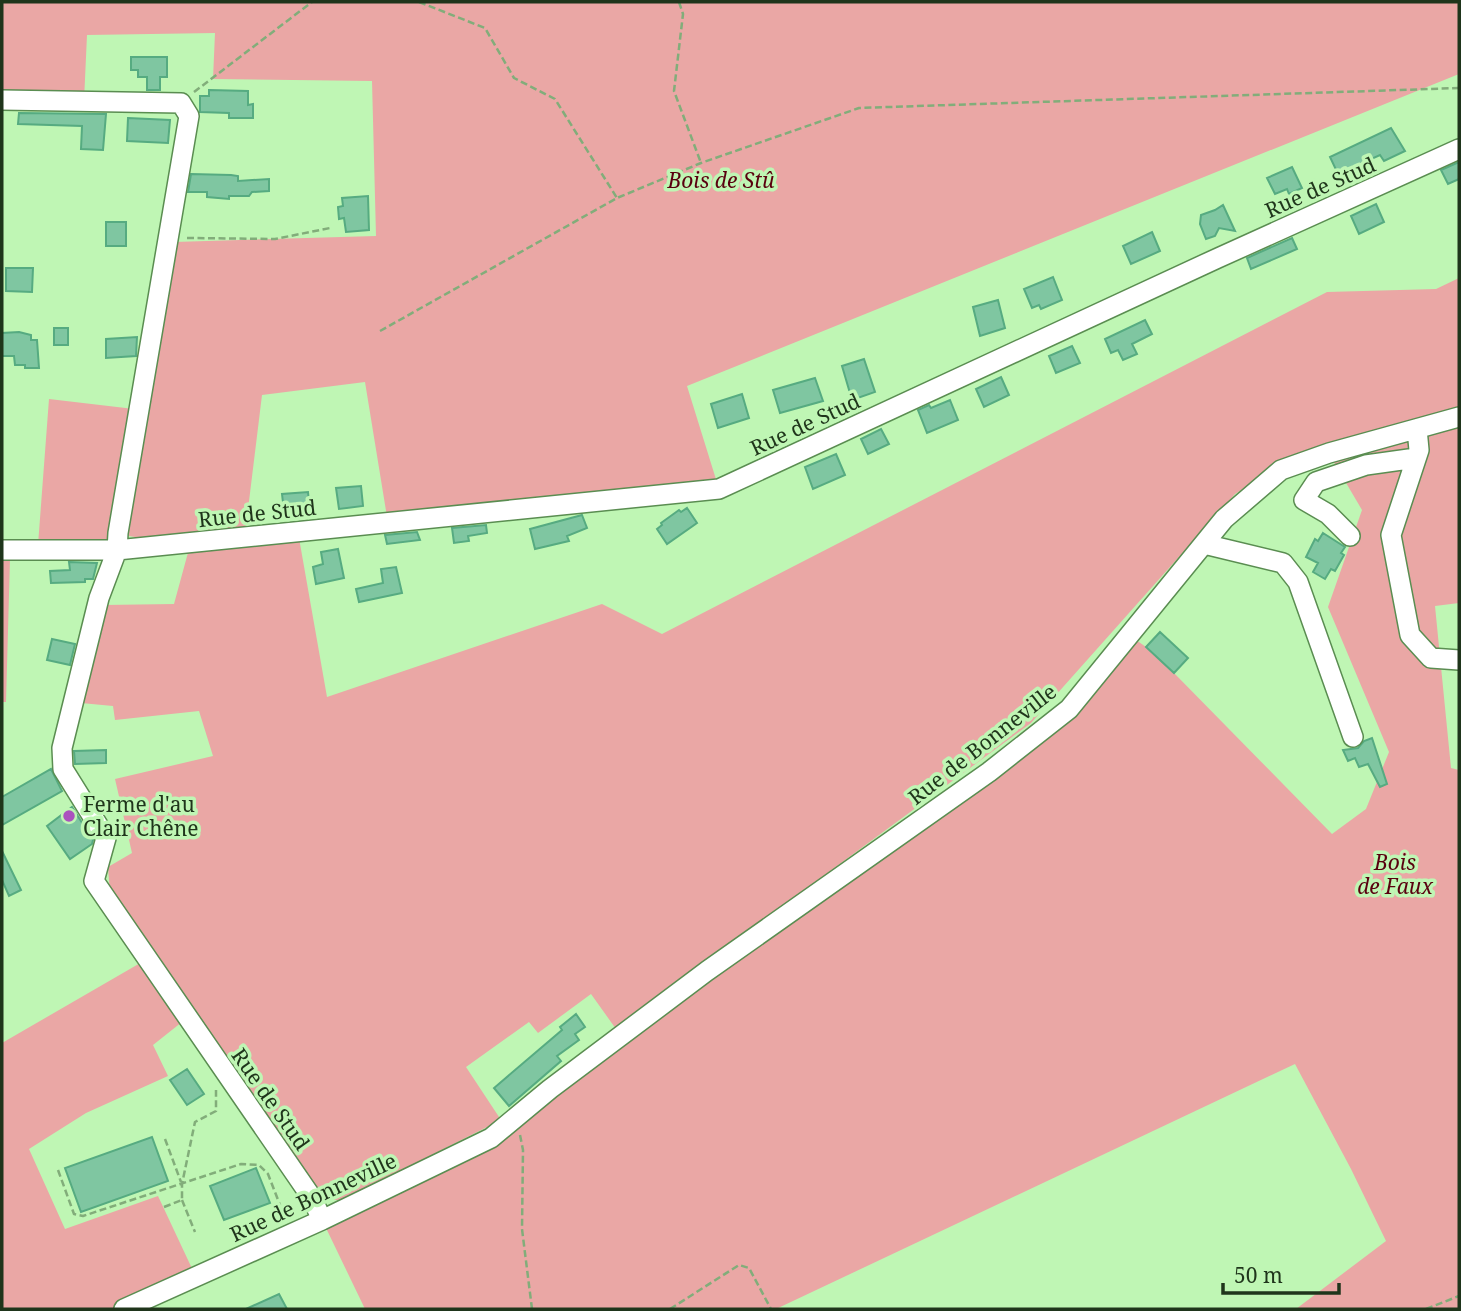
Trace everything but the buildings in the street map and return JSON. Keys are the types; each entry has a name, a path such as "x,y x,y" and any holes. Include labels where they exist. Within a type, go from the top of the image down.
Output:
{"street":[{"path":"2,100 181,103"},
{"name":"Rue de Stud","path":"181,103 189,116 117,550 99,598 62,748 62,769 106,838 94,881 312,1198 322,1220"},
{"name":"Rue de Stud","path":"2,550 117,550 719,489 1459,149"},
{"name":"Rue de Bonneville","path":"124,1309 322,1220 491,1138 550,1089 707,971 989,772 1069,709 1224,519 1281,470 1329,453 1459,417"},
{"path":"1417,429 1419,450 1391,535 1410,635 1431,658 1459,660"},
{"path":"1350,536 1328,514 1304,500 1316,482 1366,465 1416,457"},
{"path":"1204,544 1283,564 1298,582 1353,737"}],"path":[{"path":"181,103 312,2"},
{"path":"419,2 485,28 514,78 555,99 617,198"},
{"path":"679,2 683,14 674,92 701,163"},
{"path":"380,331 617,198 701,163 859,108 1459,88"},
{"path":"170,238 275,239 330,228"},
{"path":"195,1232 182,1200 182,1184 195,1122 216,1111 217,1091 211,1081"},
{"path":"517,1118 523,1150 522,1229 533,1309"},
{"path":"165,1139 182,1184"},
{"path":"58,1170 74,1214 83,1216 242,1164 259,1165 268,1174 290,1234"},
{"path":"164,1207 182,1200"},
{"path":"670,1309 739,1265 749,1268 771,1309"},
{"path":"1426,1309 1459,1296"}],"green space":[{"name":"Bois de Stû","path":"2,2 1459,2 1459,74 687,386 719,489 388,523 365,382 262,395 245,534 153,540 129,536 123,522 174,242 376,236 372,81 213,79 215,33 87,35 84,101 2,100"},
{"path":"1459,278 1459,408 1293,456 1235,494 1031,723 616,1029 591,994 538,1033 529,1022 466,1067 501,1120 342,1200 322,1200 110,894 108,867 132,853 115,779 213,756 199,711 115,720 113,706 81,703 104,605 174,604 189,549 299,538 327,697 602,604 662,634 1327,292 1436,289"},
{"path":"49,399 134,409 113,541 38,545"},
{"name":"Bois de Faux","path":"1459,417 1459,603 1435,606 1451,768 1459,770 1459,1309 1296,1309 1386,1241 1295,1064 776,1309 365,1309 326,1228 550,1100 708,983 707,971 1069,709 1129,635 1174,673 1332,834 1366,809 1389,752 1328,607 1362,510 1332,459"},
{"path":"2,559 10,559 6,702 2,702"},
{"path":"142,962 182,1022 153,1045 168,1076 86,1113 29,1149 65,1229 158,1196 196,1277 123,1309 2,1309 2,1043"}],"place":[{"name":"Ferme d'au Clair Chêne","path":"69,816"}]}
